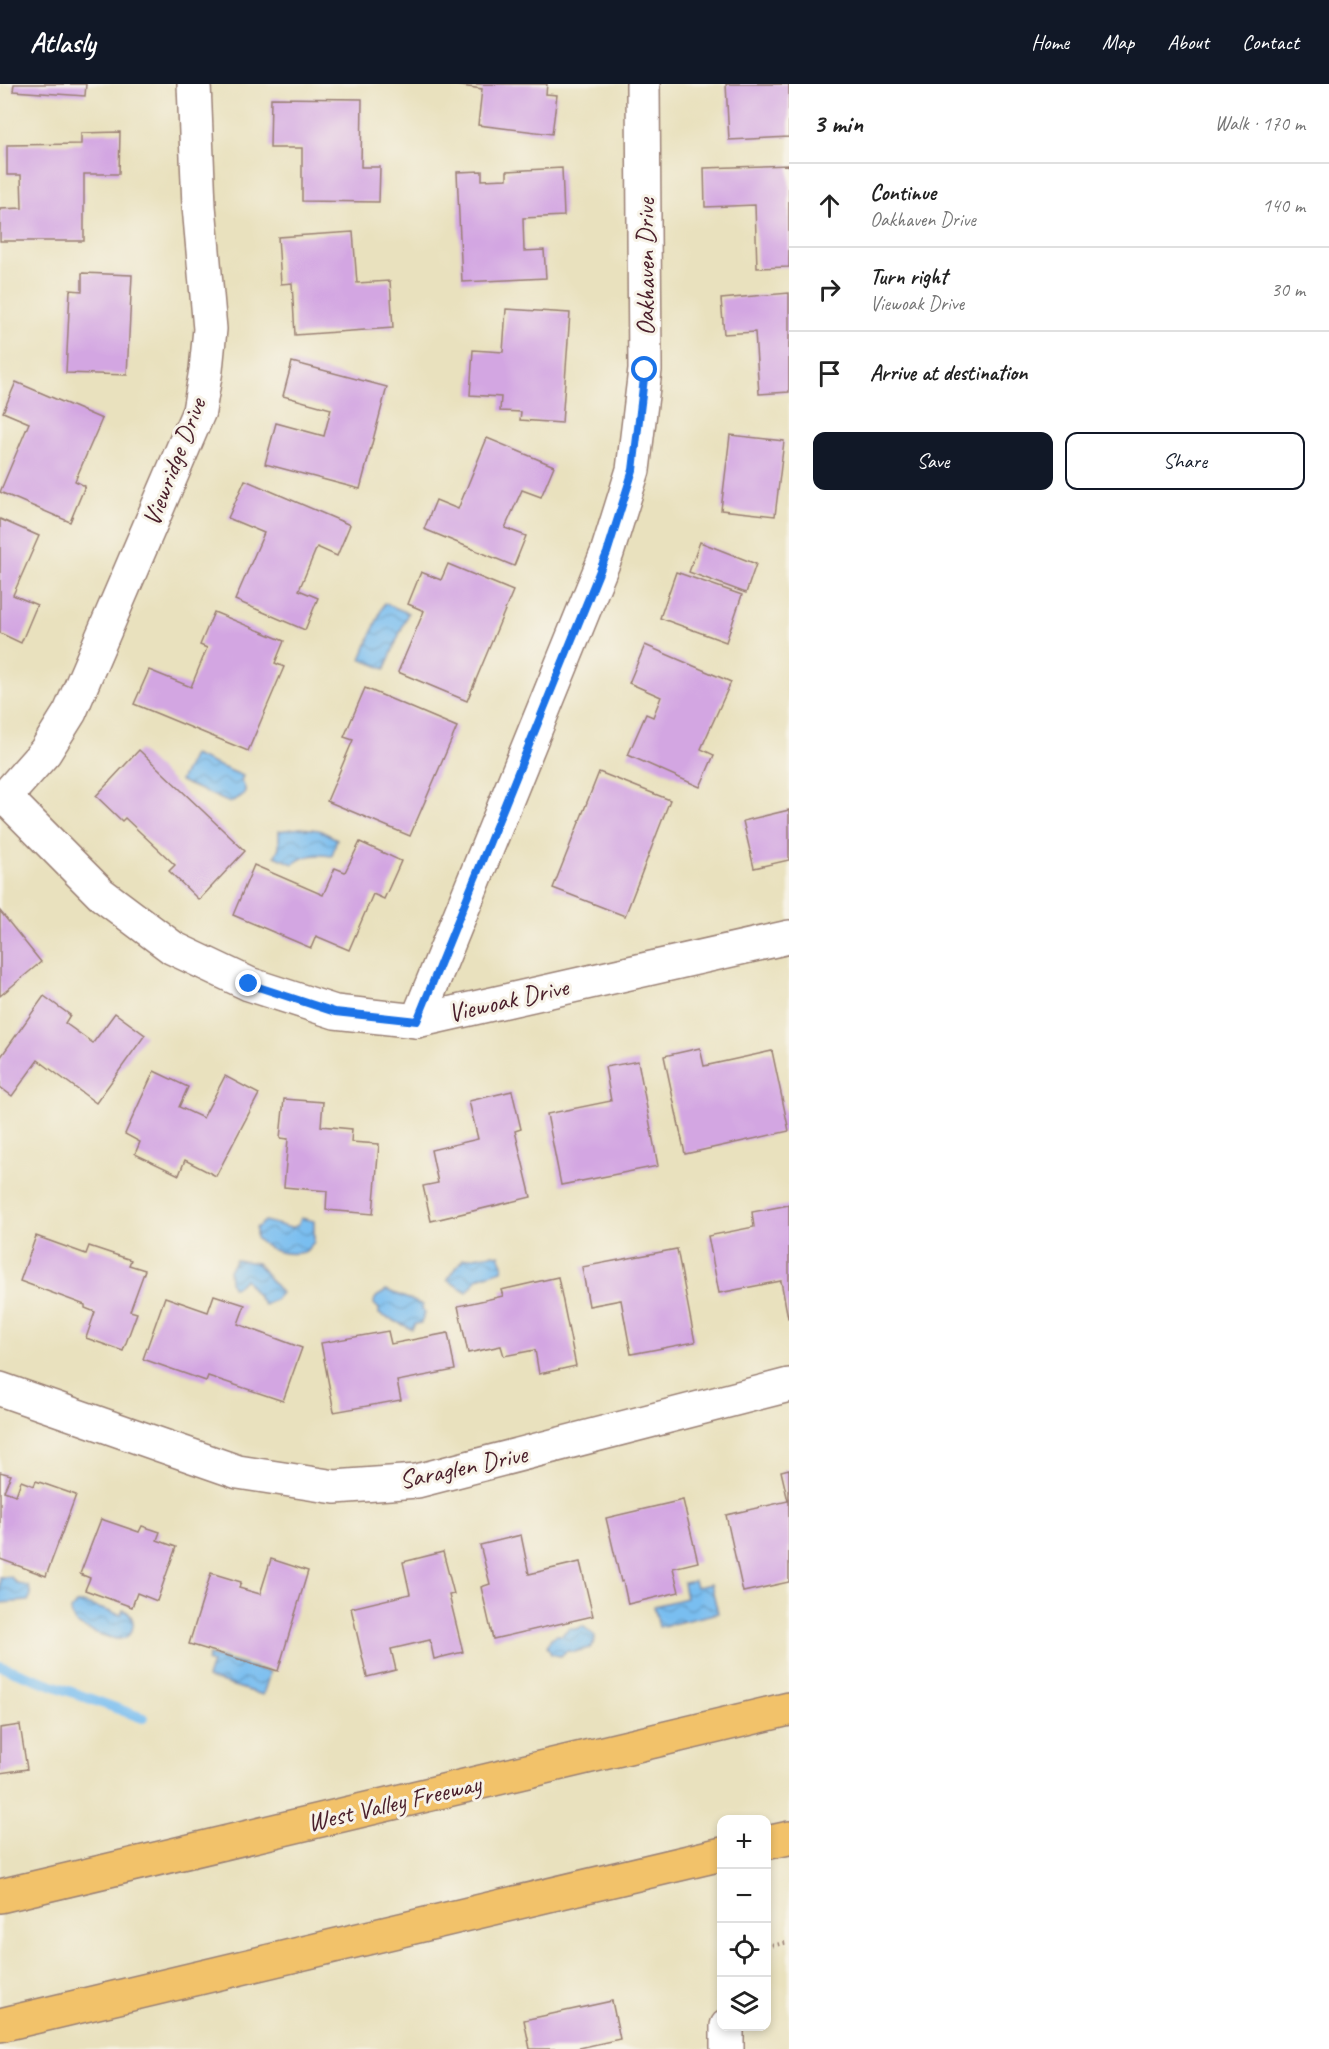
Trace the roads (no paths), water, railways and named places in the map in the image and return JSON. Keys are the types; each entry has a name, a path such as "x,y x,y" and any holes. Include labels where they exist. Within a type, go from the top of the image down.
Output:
{"highway":[{"name":"West Valley Freeway","path":"0,1896 789,1710"},
{"path":"771,1843 789,1838"},
{"path":"0,2025 717,1855"}],"street":[{"name":"Viewridge Drive","path":"3,798 45,752 70,712 199,411 207,370 210,329 199,207 194,84"},
{"name":"Oakhaven Drive","path":"417,1021 607,553 633,470 645,370 643,84"},
{"name":"Viewoak Drive","path":"3,798 101,894 174,948 249,984 335,1012 417,1021 789,937"},
{"name":"Saraglen Drive","path":"0,1389 238,1472 335,1487 417,1481 789,1385"},
{"path":"727,2031 727,2049"}],"water":[{"path":"384,603 408,613 385,669 361,659"},
{"path":"193,755 243,776 241,781 245,790 243,795 230,803 180,781"},
{"path":"301,828 319,830 337,839 332,856 312,855 293,864 275,856 279,847 279,831"},
{"path":"301,1218 314,1221 314,1242 305,1252 279,1252 267,1247 256,1238 256,1228 265,1221 291,1228 298,1225"},
{"path":"491,1254 499,1255 503,1264 502,1270 478,1278 467,1292 447,1280 463,1259"},
{"path":"236,1260 257,1263 281,1293 275,1300 264,1305 245,1279 232,1287 229,1270"},
{"path":"386,1290 423,1305 425,1313 421,1323 415,1324 412,1329 379,1314 374,1301"},
{"path":"0,1577 11,1577 15,1582 29,1587 31,1595 28,1601 0,1603"},
{"path":"694,1581 696,1587 711,1584 718,1613 659,1627 654,1606 686,1598 683,1583"},
{"path":"82,1603 121,1615 123,1610 131,1616 132,1630 125,1637 116,1639 79,1625 73,1618 71,1610 76,1604"},
{"path":"583,1626 595,1636 590,1648 574,1652 567,1651 560,1656 551,1654 547,1646 551,1638 562,1635 569,1628 577,1629"},
{"path":"209,1655 270,1672 263,1695 207,1678 212,1663 207,1661"}],"waterway":[{"path":"0,1666 143,1718"}]}
